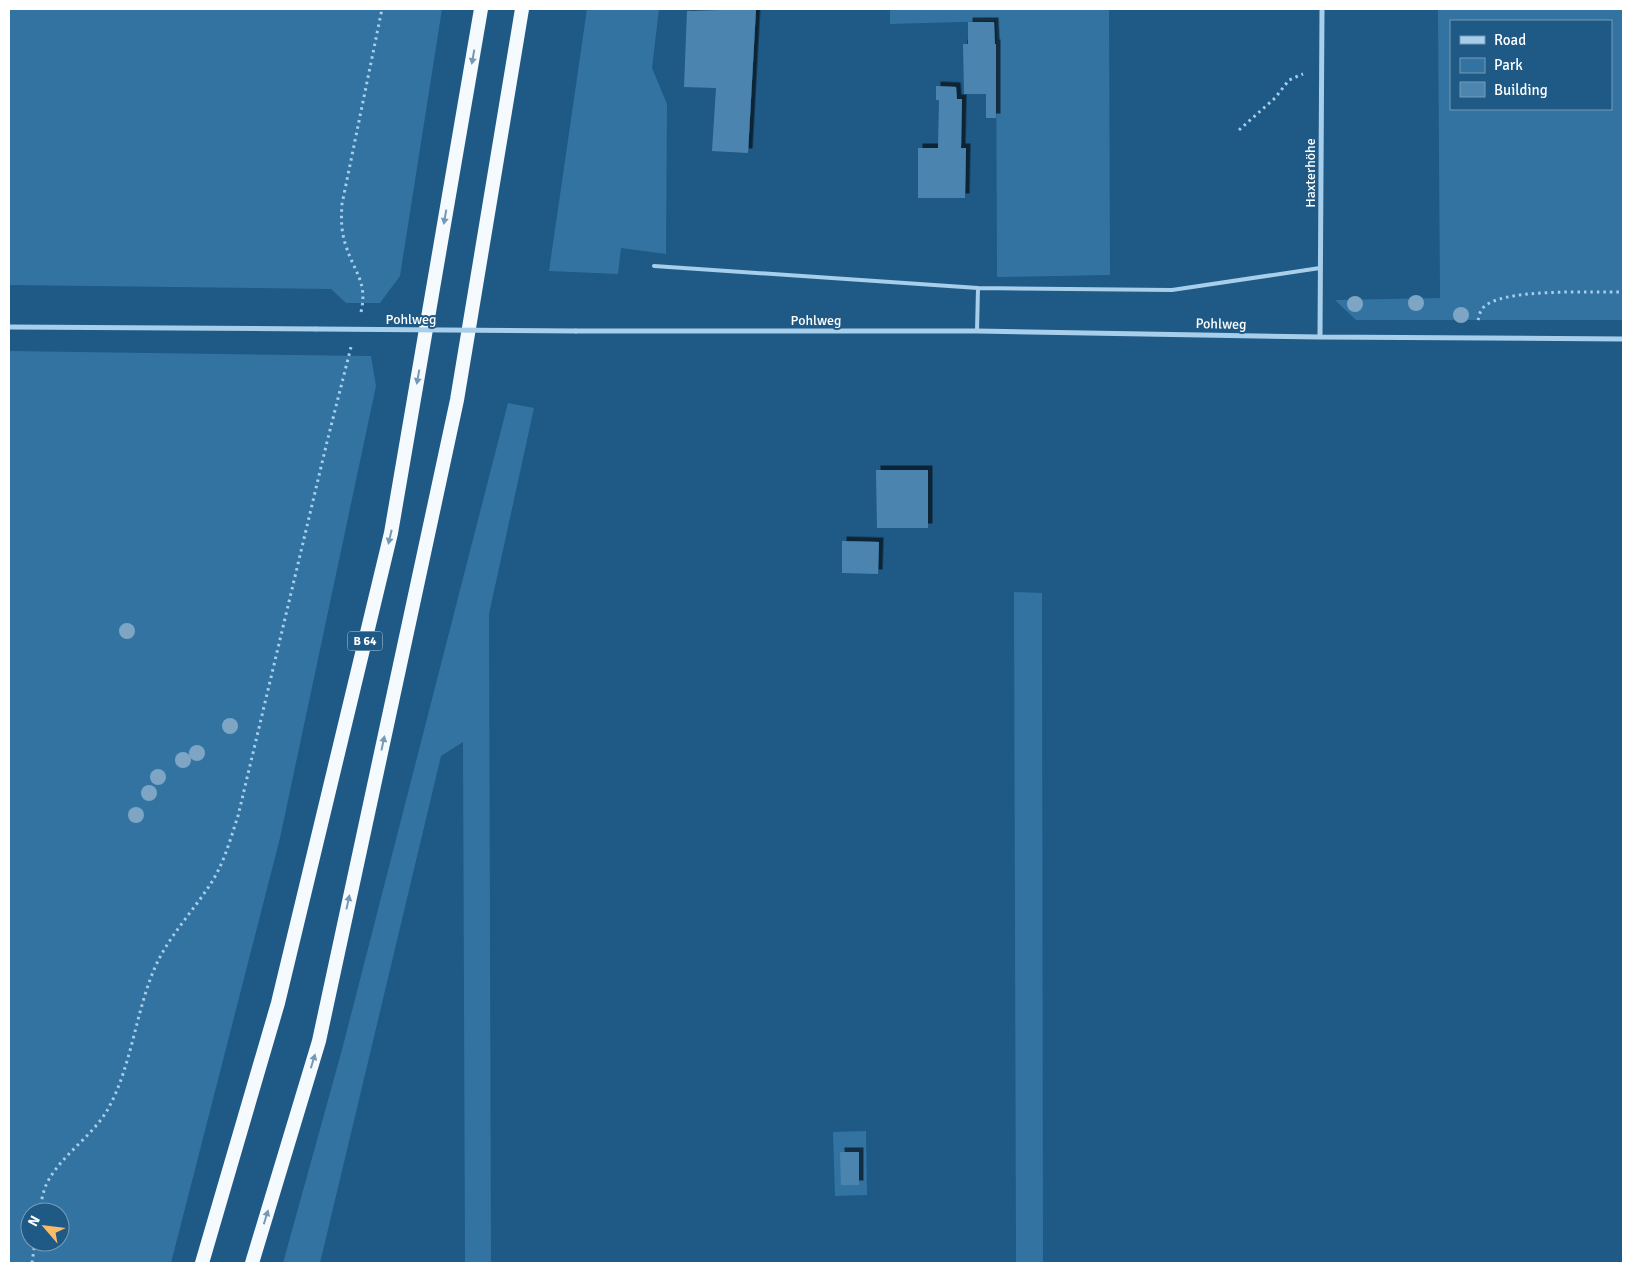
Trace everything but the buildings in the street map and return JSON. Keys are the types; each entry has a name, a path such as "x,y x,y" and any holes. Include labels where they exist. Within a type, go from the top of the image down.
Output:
{"highway":[{"name":"B 64","path":"202,1263 278,1003 391,533 481,9"},
{"name":"B 64","path":"252,1263 318,1041 455,409 522,9"}],"street":[{"name":"Haxterhöhe","path":"1320,337 1322,9"},
{"name":"Pohlweg","path":"9,328 977,331 1320,337 1623,339"}],"lane":[{"path":"654,266 978,288 1172,290 1320,268"},
{"path":"977,331 978,288"}],"path":[{"path":"358,321 363,302 362,283 346,246 341,224 342,204 382,9"},
{"path":"1239,130 1275,98 1289,80 1322,66"},
{"path":"1473,337 1481,309 1493,300 1528,294 1623,292"},
{"path":"42,1202 47,1183 61,1163 90,1133 106,1111 119,1086 153,972 168,943 213,879 228,848 238,816 327,442 354,339"}],"green space":[{"path":"9,9 442,9 400,276 380,303 346,303 331,289 9,285"},
{"path":"587,9 659,9 652,68 667,104 666,254 621,248 618,274 549,271"},
{"path":"890,9 1109,9 1110,275 997,277 996,21 890,24"},
{"path":"1438,9 1623,9 1623,320 1356,320 1335,300 1440,298"},
{"path":"9,351 371,356 376,386 280,838 171,1263 9,1263"},
{"path":"508,403 534,408 489,614 491,1263 465,1263 463,742 441,756 320,1263 283,1263 343,1046"},
{"path":"1014,592 1042,593 1043,1263 1016,1263"},
{"path":"866,1131 867,1195 835,1196 833,1132"}]}
